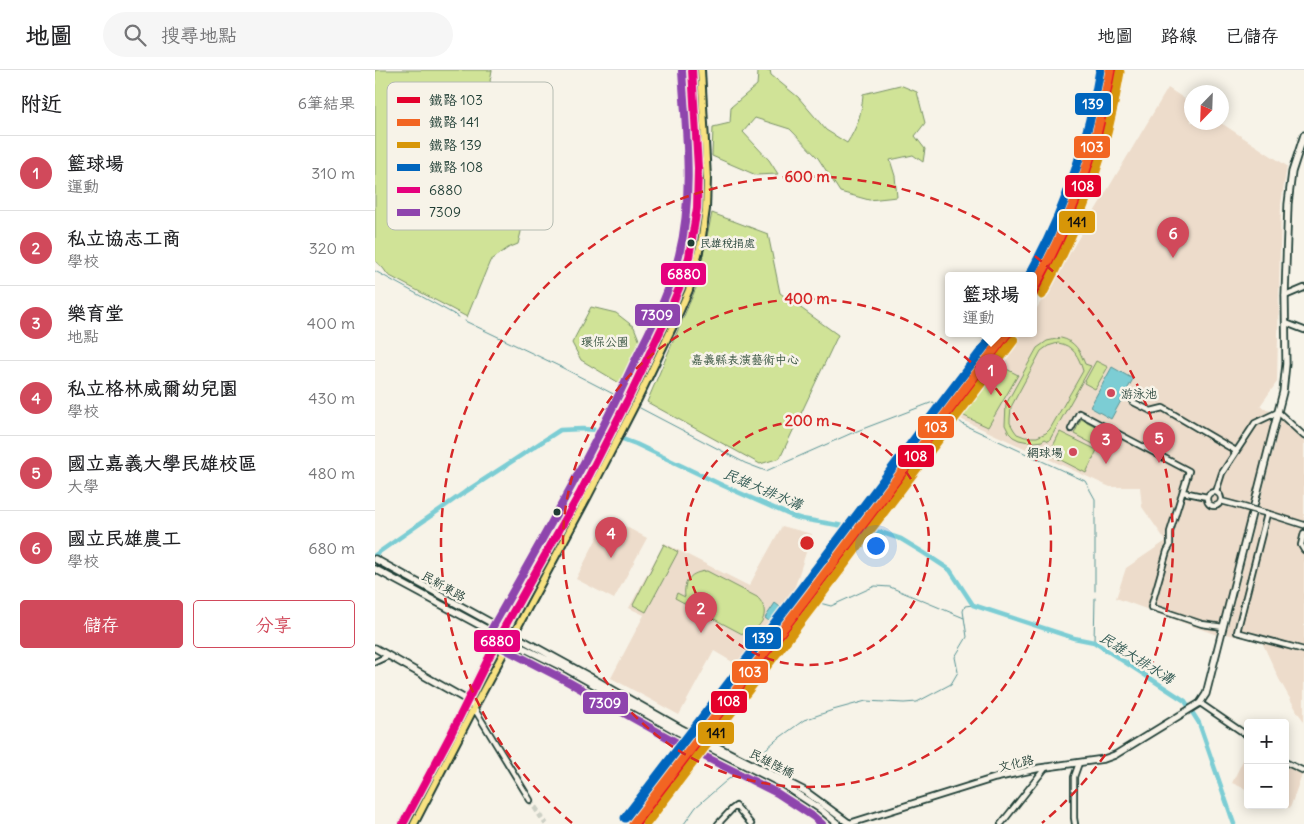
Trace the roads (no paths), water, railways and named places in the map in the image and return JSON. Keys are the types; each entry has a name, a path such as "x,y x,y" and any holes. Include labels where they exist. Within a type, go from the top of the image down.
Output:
{"main road":[{"path":"403,824 502,632 579,496 666,319 680,286 689,257 697,208 698,168 692,70"},
{"path":"414,824 623,430 689,290 701,243 705,209 706,168 701,70"},
{"path":"698,168 706,168"}],"street":[{"path":"1244,734 1198,705 1206,694 1283,392 1286,364 1285,296 1288,204 1292,172 1304,135"},
{"path":"1285,296 1304,288"},
{"path":"1285,323 1304,330"},
{"path":"1133,402 1151,411 1163,408 1236,451"},
{"path":"1278,412 1304,436"},
{"path":"1216,492 1222,473 1255,423 1278,412"},
{"path":"1071,429 1079,413 1189,471 1170,532 1170,546 1167,550 1151,607 1202,624 1223,627"},
{"path":"1183,492 1207,497"},
{"path":"1207,497 1211,492 1216,492"},
{"path":"1216,492 1220,495 1221,501"},
{"path":"1207,497 1209,504 1212,506 1217,505 1221,501"},
{"path":"1221,501 1304,525"},
{"path":"1266,513 1237,632 1304,650"},
{"path":"1304,533 1301,545 1304,550"},
{"name":"民新東路","path":"375,559 502,632"},
{"name":"民新東路","path":"375,568 502,632"},
{"name":"民雄陸橋","path":"502,632 680,728 805,791 823,807"},
{"path":"375,648 467,700 474,708 530,800"},
{"path":"375,662 389,656"},
{"name":"文化路","path":"849,824 995,778 1046,767 1104,760 1198,705"},
{"path":"1075,824 1073,818 1074,777 1079,763"},
{"path":"1289,764 1304,771"},
{"path":"1001,824 1046,767"},
{"path":"718,824 736,806 751,824"},
{"path":"823,807 849,824"},
{"path":"823,807 838,824"}],"water":[{"name":"游泳池","path":"1112,367 1133,379 1111,419 1090,407"},
{"path":"775,603 784,610 773,624 765,618"}],"waterway":[{"path":"375,271 459,317"},
{"path":"465,321 623,399"},
{"path":"640,408 745,463 766,471 852,433 933,402 964,425 1085,481 1095,499 1095,591"},
{"name":"民雄大排水溝","path":"375,555 465,492 560,430 598,430 636,444 792,516 880,532 901,539 950,570 973,605 1074,638 1094,642 1185,701 1199,723 1234,824"},
{"path":"848,527 803,590 816,602 831,606 875,586 890,587 964,618"},
{"path":"1094,642 1095,598"},
{"path":"758,756 804,720 866,701 917,702 951,684 958,672 955,657 967,637 963,611 965,606 973,605"},
{"path":"684,824 696,807 741,770"}],"tunnel":[{"path":"530,800 546,824"}],"rail line":[{"name":"139","path":"1031,272 1054,227 1082,150 1100,70"},
{"name":"103","path":"1037,281 1060,236 1081,183 1098,128 1110,70"},
{"name":"108","path":"1037,287 1061,241 1093,158 1112,70"},
{"name":"141","path":"1042,295 1069,241 1091,187 1108,131 1120,72"},
{"name":"139","path":"625,818 992,337"},
{"name":"103","path":"633,824 1004,337"},
{"name":"108","path":"636,824 1007,337"},
{"name":"141","path":"646,824 1014,340"}],"place":[{"name":"民雄稅捐處","path":"691,243"},
{"name":"國立民雄農工","path":"1173,258"},
{"name":"游泳池","path":"1111,393"},
{"name":"籃球場","path":"991,395"},
{"name":"網球場","path":"1073,452"},
{"name":"國立嘉義大學民雄校區","path":"1159,463"},
{"name":"樂育堂","path":"1106,464"},
{"name":"私立格林威爾幼兒園","path":"611,558"},
{"name":"私立協志工商","path":"701,633"}],"park label":[{"name":"環保公園","path":"605,341"},
{"name":"嘉義縣表演藝術中心","path":"745,359"}]}
